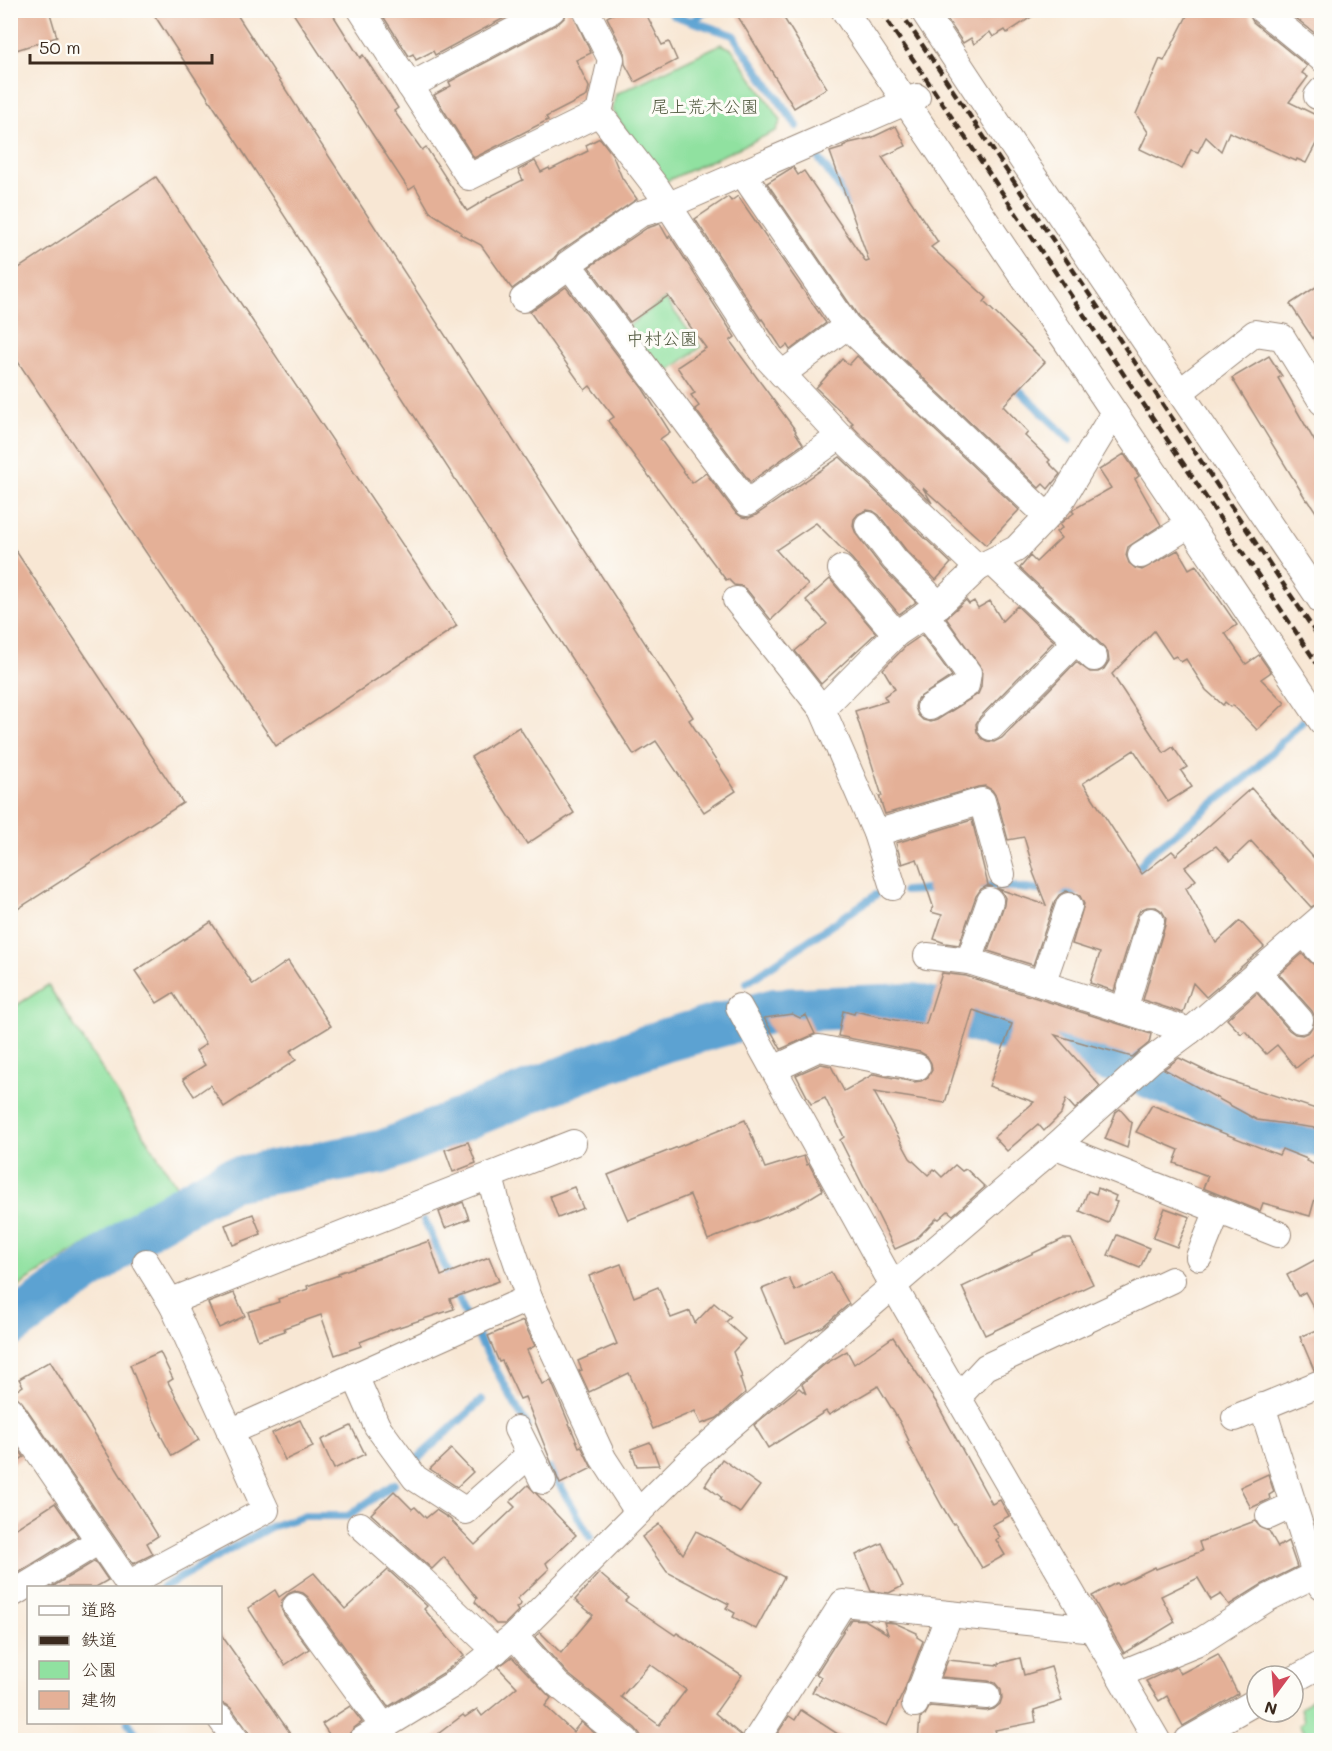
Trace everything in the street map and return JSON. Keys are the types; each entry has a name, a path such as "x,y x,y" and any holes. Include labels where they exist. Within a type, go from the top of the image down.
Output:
{"street":[{"path":"361,10 469,177 599,113"},
{"path":"410,86 552,10"},
{"path":"586,10 611,59 599,113 657,189 768,358 840,436 985,565 1085,649 991,727"},
{"path":"844,10 910,99 1114,413 1322,722"},
{"path":"923,10 1012,146 1322,602"},
{"path":"1262,10 1322,59"},
{"path":"523,299 569,266 568,264 640,214 667,206 743,174 910,99"},
{"path":"743,174 847,326 1047,516"},
{"path":"569,266 747,503 840,436"},
{"path":"782,374 847,326"},
{"path":"1180,392 1255,333 1282,337 1322,402"},
{"path":"822,709 896,634 932,610 985,565 1016,549 1059,504 1114,413"},
{"path":"867,525 932,610 968,673 966,685 930,707"},
{"path":"1142,555 1189,525"},
{"path":"842,569 896,634"},
{"path":"736,600 822,709 876,833 893,887"},
{"path":"876,833 982,801 1002,874"},
{"path":"969,961 990,901"},
{"path":"1042,984 1069,906"},
{"path":"1124,1010 1151,921"},
{"path":"296,1606 378,1734 452,1685 505,1644 693,1458 894,1287 1151,1060 1190,1031 1312,925 1322,953"},
{"path":"927,956 969,961 1190,1031"},
{"path":"1258,972 1300,1020"},
{"path":"743,1014 894,1287 1157,1740"},
{"path":"774,1069 819,1048 917,1067"},
{"path":"173,1306 179,1298 573,1143"},
{"path":"1056,1146 1278,1234"},
{"path":"490,1177 529,1298 603,1458 638,1512"},
{"path":"1199,1257 1218,1210"},
{"path":"11,1412 130,1586 266,1510 173,1306 146,1262"},
{"path":"958,1397 986,1367 1172,1280"},
{"path":"230,1432 529,1298"},
{"path":"356,1376 377,1426 415,1478 466,1511 530,1455"},
{"path":"1235,1418 1318,1384"},
{"path":"1120,1674 1201,1641 1268,1598 1319,1577 1293,1505 1262,1406"},
{"path":"517,1429 543,1481"},
{"path":"1269,1516 1293,1505"},
{"path":"360,1526 422,1580 626,1740"},
{"path":"14,1593 99,1541"},
{"path":"756,1740 843,1603 1094,1629"},
{"path":"949,1615 917,1697 987,1696"},
{"path":"1305,1673 1322,1664"},
{"path":"1188,1740 1245,1708"},
{"path":"222,1721 236,1740"}],"green space":[{"name":"尾上荒木公園","path":"721,44 732,49 781,120 776,131 662,183 612,110 616,94"},
{"name":"中村公園","path":"665,299 701,347 659,378 623,330"},
{"path":"48,985 178,1188 27,1280 11,1295 11,1009"},
{"path":"1321,1691 1321,1740 1312,1740 1299,1725 1305,1724 1305,1705"}],"building":[{"path":"10,10 49,10 57,37 10,52"},
{"path":"151,10 234,10 693,717 689,720 736,791 704,812 656,741 634,755"},
{"path":"291,10 330,10 360,58 363,55 398,108 394,111 422,150 426,147 467,211 523,180 518,170 535,161 541,172 549,168 550,170 588,151 586,145 600,138 612,154 622,178 637,199 559,252 512,289 481,245 460,234 461,232 430,212 415,186 409,190"},
{"path":"379,10 519,10 435,55 433,51 416,60 413,54 409,56"},
{"path":"567,10 571,10 591,53 576,60 589,87 587,96 546,117 548,120 474,158 434,95 451,86 449,82 559,23 565,17"},
{"path":"620,10 644,10 662,45 669,42 677,60 635,82 625,64 624,52 607,17"},
{"path":"734,10 779,10 827,88 794,108"},
{"path":"941,10 1042,10 1007,33 1005,30 993,37 990,32 974,44 971,38 963,43"},
{"path":"1190,10 1247,10 1253,22 1307,66 1302,73 1308,77 1289,102 1322,118 1322,132 1306,163 1297,159 1296,161 1229,132 1221,151 1206,137 1198,152 1191,150 1182,169 1140,149 1148,132 1136,114 1160,59 1164,61"},
{"path":"1286,10 1322,10 1322,39"},
{"path":"896,126 906,146 882,157 938,242 931,247 987,298 984,302 1045,362 1003,406 1028,432 1025,436 1050,460 1048,462 1060,474 1048,489 1043,484 1039,488 858,316 767,183 793,167 798,175 804,171 866,262 869,261 830,152 843,148 849,143 871,138"},
{"path":"156,177 457,626 276,746 10,350 10,274"},
{"path":"738,196 826,323 790,350 787,345 782,349 695,219 728,197 731,201"},
{"path":"660,224 735,337 730,341 796,431 803,444 750,482 695,409 699,406 691,395 695,393 677,367 706,348 668,296 630,322 589,267 647,228"},
{"path":"1322,283 1322,352 1290,304"},
{"path":"566,287 643,389 670,432 660,439 692,483 706,473 735,512 742,517 749,518 840,457 951,563 936,580 906,550 879,515 867,510 858,514 853,526 856,534 883,569 916,602 899,614 852,559 816,523 776,550 808,585 771,620 747,590 726,580 608,421 614,417 590,386 585,390 530,312"},
{"path":"857,356 1019,510 986,545 923,488 932,503 816,388 842,359 849,365"},
{"path":"1269,356 1282,376 1278,378 1322,454 1322,521 1307,501 1232,378"},
{"path":"1124,454 1139,476 1135,479 1161,525 1128,547 1126,555 1129,563 1142,570 1178,550 1189,569 1196,565 1237,625 1225,633 1246,664 1259,655 1271,672 1261,679 1285,703 1257,730 1233,705 1231,707 1225,702 1223,705 1206,690 1186,659 1181,662 1176,656 1172,658 1154,631 1112,674 1164,753 1173,747 1187,767 1181,771 1192,787 1168,802 1134,750 1083,783 1142,874 1172,851 1176,855 1251,788 1322,867 1322,902 1311,907 1251,841 1230,861 1216,846 1185,867 1196,880 1186,888 1216,943 1240,921 1264,947 1206,997 1193,983 1183,1013 1143,1000 1166,918 1156,907 1140,910 1137,916 1114,991 1090,983 1100,953 1072,944 1084,904 1080,896 1073,892 1066,891 1055,901 1033,965 988,951 1005,898 996,888 1046,905 1033,872 1024,837 1008,840 996,796 985,786 885,814 879,796 882,796 855,711 887,701 884,696 895,689 883,669 906,646 922,635 952,676 917,699 915,707 918,715 923,720 931,722 937,720 978,694 981,687 982,669 946,618 966,600 969,604 974,601 978,608 990,601 1002,621 1017,606 1054,641 980,717 976,724 977,732 987,741 994,742 1002,738 1076,662 1090,672 1104,669 1109,661 1104,647 1020,568 1030,556 1036,562 1061,538 1056,532 1062,528 1060,525 1062,522 1074,513 1072,511 1074,509 1111,488 1099,470"},
{"path":"10,542 183,803 10,914"},
{"path":"830,579 876,633 821,684 795,651 827,624 806,600"},
{"path":"519,727 574,813 527,844 471,757"},
{"path":"972,820 988,885 993,887 987,886 981,889 976,896 959,945 945,943 934,939 942,915 931,912 933,906 917,859 902,864 896,843"},
{"path":"211,922 253,985 288,961 331,1026 290,1051 296,1060 224,1107 210,1085 194,1096 183,1079 205,1065 196,1051 206,1044 173,993 157,1003 135,971"},
{"path":"1302,954 1322,972 1322,1047 1296,1068 1277,1045 1266,1054 1245,1031 1241,1034 1227,1019 1257,993 1289,1030 1302,1035 1309,1032 1315,1017 1312,1011 1279,974"},
{"path":"942,973 966,976 1151,1034 1149,1043 1132,1057 1055,1035 1100,1086 1075,1109 1066,1099 1061,1114 1044,1131 1038,1124 1007,1151 994,1137 1034,1102 989,1086 1012,1024 973,1010 945,1103 874,1092 910,1158 928,1175 934,1169 942,1177 955,1165 962,1171 966,1169 985,1187 953,1215 948,1211 939,1219 937,1218 915,1240 895,1249 840,1140 844,1137 825,1098 811,1104 796,1075 821,1064 831,1066 844,1091 874,1074 914,1082 928,1077 932,1070 931,1063 927,1056 920,1052 838,1036 843,1011 854,1014 855,1011 926,1024"},
{"path":"792,1014 800,1018 806,1015 815,1034 781,1049 764,1018"},
{"path":"1179,1058 1218,1077 1322,1111 1322,1129 1257,1120 1164,1069"},
{"path":"1152,1105 1279,1155 1282,1149 1307,1159 1306,1161 1322,1168 1322,1197 1316,1195 1310,1216 1263,1203 1260,1211 1203,1188 1208,1176 1174,1163 1179,1150 1136,1132"},
{"path":"1120,1109 1132,1123 1127,1148 1105,1139 1116,1112"},
{"path":"745,1120 765,1168 804,1156 823,1190 800,1204 708,1240 690,1195 628,1220 608,1175"},
{"path":"468,1142 476,1163 453,1172 445,1150"},
{"path":"574,1187 583,1208 558,1218 550,1196"},
{"path":"1098,1188 1116,1196 1114,1201 1117,1202 1108,1223 1080,1211 1088,1191 1096,1194"},
{"path":"463,1202 469,1219 445,1228 439,1212"},
{"path":"1165,1208 1190,1217 1177,1247 1153,1238"},
{"path":"253,1214 261,1234 233,1245 225,1225"},
{"path":"1117,1235 1149,1248 1140,1268 1108,1255"},
{"path":"1063,1239 1071,1239 1093,1284 985,1335 962,1287"},
{"path":"429,1241 441,1276 489,1257 499,1281 450,1299 454,1309 390,1330 360,1342 361,1346 335,1355 321,1315 258,1340 248,1312 279,1302 278,1299 308,1289 307,1286 339,1275 338,1273"},
{"path":"1322,1256 1322,1323 1305,1292 1298,1296 1287,1275"},
{"path":"621,1264 634,1297 658,1287 671,1318 690,1311 695,1323 714,1303 731,1317 726,1322 745,1339 733,1352 745,1393 717,1418 701,1424 695,1411 653,1429 629,1373 589,1392 579,1371 582,1370 578,1361 617,1344 589,1276"},
{"path":"831,1272 849,1304 822,1327 785,1343 762,1289 789,1278 795,1291"},
{"path":"234,1293 245,1316 219,1328 208,1303"},
{"path":"523,1321 535,1346 527,1350 542,1384 551,1381 579,1447 581,1446 592,1468 560,1484 525,1397 520,1399 502,1361 499,1362 488,1336"},
{"path":"1322,1328 1322,1370 1314,1370 1300,1337"},
{"path":"893,1337 936,1402 992,1504 1000,1500 1009,1516 992,1525 1000,1537 996,1540 1005,1555 982,1568 942,1506 907,1442 909,1441 900,1422 878,1386 829,1415 826,1411 768,1448 754,1425 799,1388 806,1394 802,1384 825,1364 847,1351 854,1364"},
{"path":"160,1352 173,1379 168,1382 199,1440 172,1456 145,1402 130,1365"},
{"path":"50,1361 158,1536 147,1543 153,1554 133,1564 22,1402 10,1395 23,1386 19,1379"},
{"path":"300,1420 313,1447 285,1460 272,1433"},
{"path":"351,1426 365,1454 334,1469 321,1440"},
{"path":"10,1437 24,1457 10,1466"},
{"path":"650,1442 659,1465 637,1466 631,1449"},
{"path":"451,1449 473,1472 457,1487 430,1469"},
{"path":"722,1459 760,1486 740,1513 720,1500 721,1497 705,1485"},
{"path":"1268,1474 1274,1492 1269,1495 1270,1499 1251,1508 1240,1487"},
{"path":"528,1485 576,1535 546,1563 549,1569 517,1599 521,1604 516,1608 518,1611 505,1624 496,1624 475,1602 477,1598 444,1557 432,1569 371,1514 394,1491 412,1509 415,1507 426,1518 436,1510 450,1519 475,1545 515,1507 510,1502"},
{"path":"55,1503 78,1536 10,1578 10,1532"},
{"path":"1255,1521 1261,1528 1269,1531 1278,1547 1288,1541 1297,1567 1261,1585 1229,1605 1221,1594 1211,1600 1198,1578 1161,1596 1175,1622 1124,1653 1092,1596 1155,1567 1156,1569 1202,1551 1199,1542"},
{"path":"659,1524 683,1554 696,1531 784,1577 756,1629 733,1617 735,1613 726,1608 729,1604 667,1572 642,1537"},
{"path":"882,1543 903,1586 889,1593 871,1591 856,1555"},
{"path":"95,1561 108,1580 98,1586 54,1586"},
{"path":"388,1570 427,1606 424,1609 464,1656 443,1673 388,1707 303,1593 295,1591 288,1594 282,1600 281,1608 309,1649 285,1665 248,1608 275,1590 279,1597 314,1573 345,1609"},
{"path":"599,1573 628,1598 625,1601 675,1635 677,1633 742,1675 715,1713 742,1736 741,1740 641,1740 635,1728 567,1673 535,1637 540,1632 561,1653 593,1615 575,1600","holes":["650,1664 686,1690 659,1725 621,1697"]},
{"path":"851,1619 865,1620 888,1634 884,1622 895,1623 917,1633 917,1637 923,1641 904,1691 887,1726 812,1692 821,1677 816,1674"},
{"path":"222,1636 295,1740 251,1740 248,1731 227,1705 222,1704"},
{"path":"1218,1654 1238,1694 1183,1726 1167,1696 1159,1701 1146,1681 1176,1667 1180,1674"},
{"path":"512,1657 551,1698 545,1706 573,1732 581,1722 603,1740 430,1740 463,1715 465,1717 477,1709 482,1716 517,1687 498,1667"},
{"path":"1020,1658 1024,1675 1051,1667 1062,1701 1034,1710 1036,1722 995,1730 997,1736 977,1740 918,1740 920,1718 925,1715 930,1706 986,1711 1000,1704 1001,1690 995,1683 941,1677 948,1660 998,1665"},
{"path":"350,1706 362,1722 344,1740 341,1735 333,1740 322,1724"},
{"path":"801,1710 847,1740 773,1740 789,1716 795,1720"}],"waterway":[{"path":"670,10 673,15 733,35 797,126"},
{"path":"692,21 708,10"},
{"path":"815,153 851,204"},
{"path":"1011,382 1070,440"},
{"path":"1130,874 1149,854 1249,775 1302,722"},
{"path":"981,886 1083,892"},
{"path":"905,891 936,889"},
{"path":"746,983 876,895"},
{"path":"10,1326 151,1224 229,1180 382,1152 593,1066 666,1040 775,1010 914,1005 1118,1063 1266,1126 1322,1136"},
{"path":"425,1221 465,1313"},
{"path":"477,1335 527,1426"},
{"path":"416,1460 482,1400"},
{"path":"550,1468 590,1537"},
{"path":"166,1586 270,1527 304,1516 348,1516 394,1484"},
{"path":"129,1724 140,1740"}],"railway":[{"path":"880,10 1322,671"},
{"path":"899,10 1322,642"}]}
